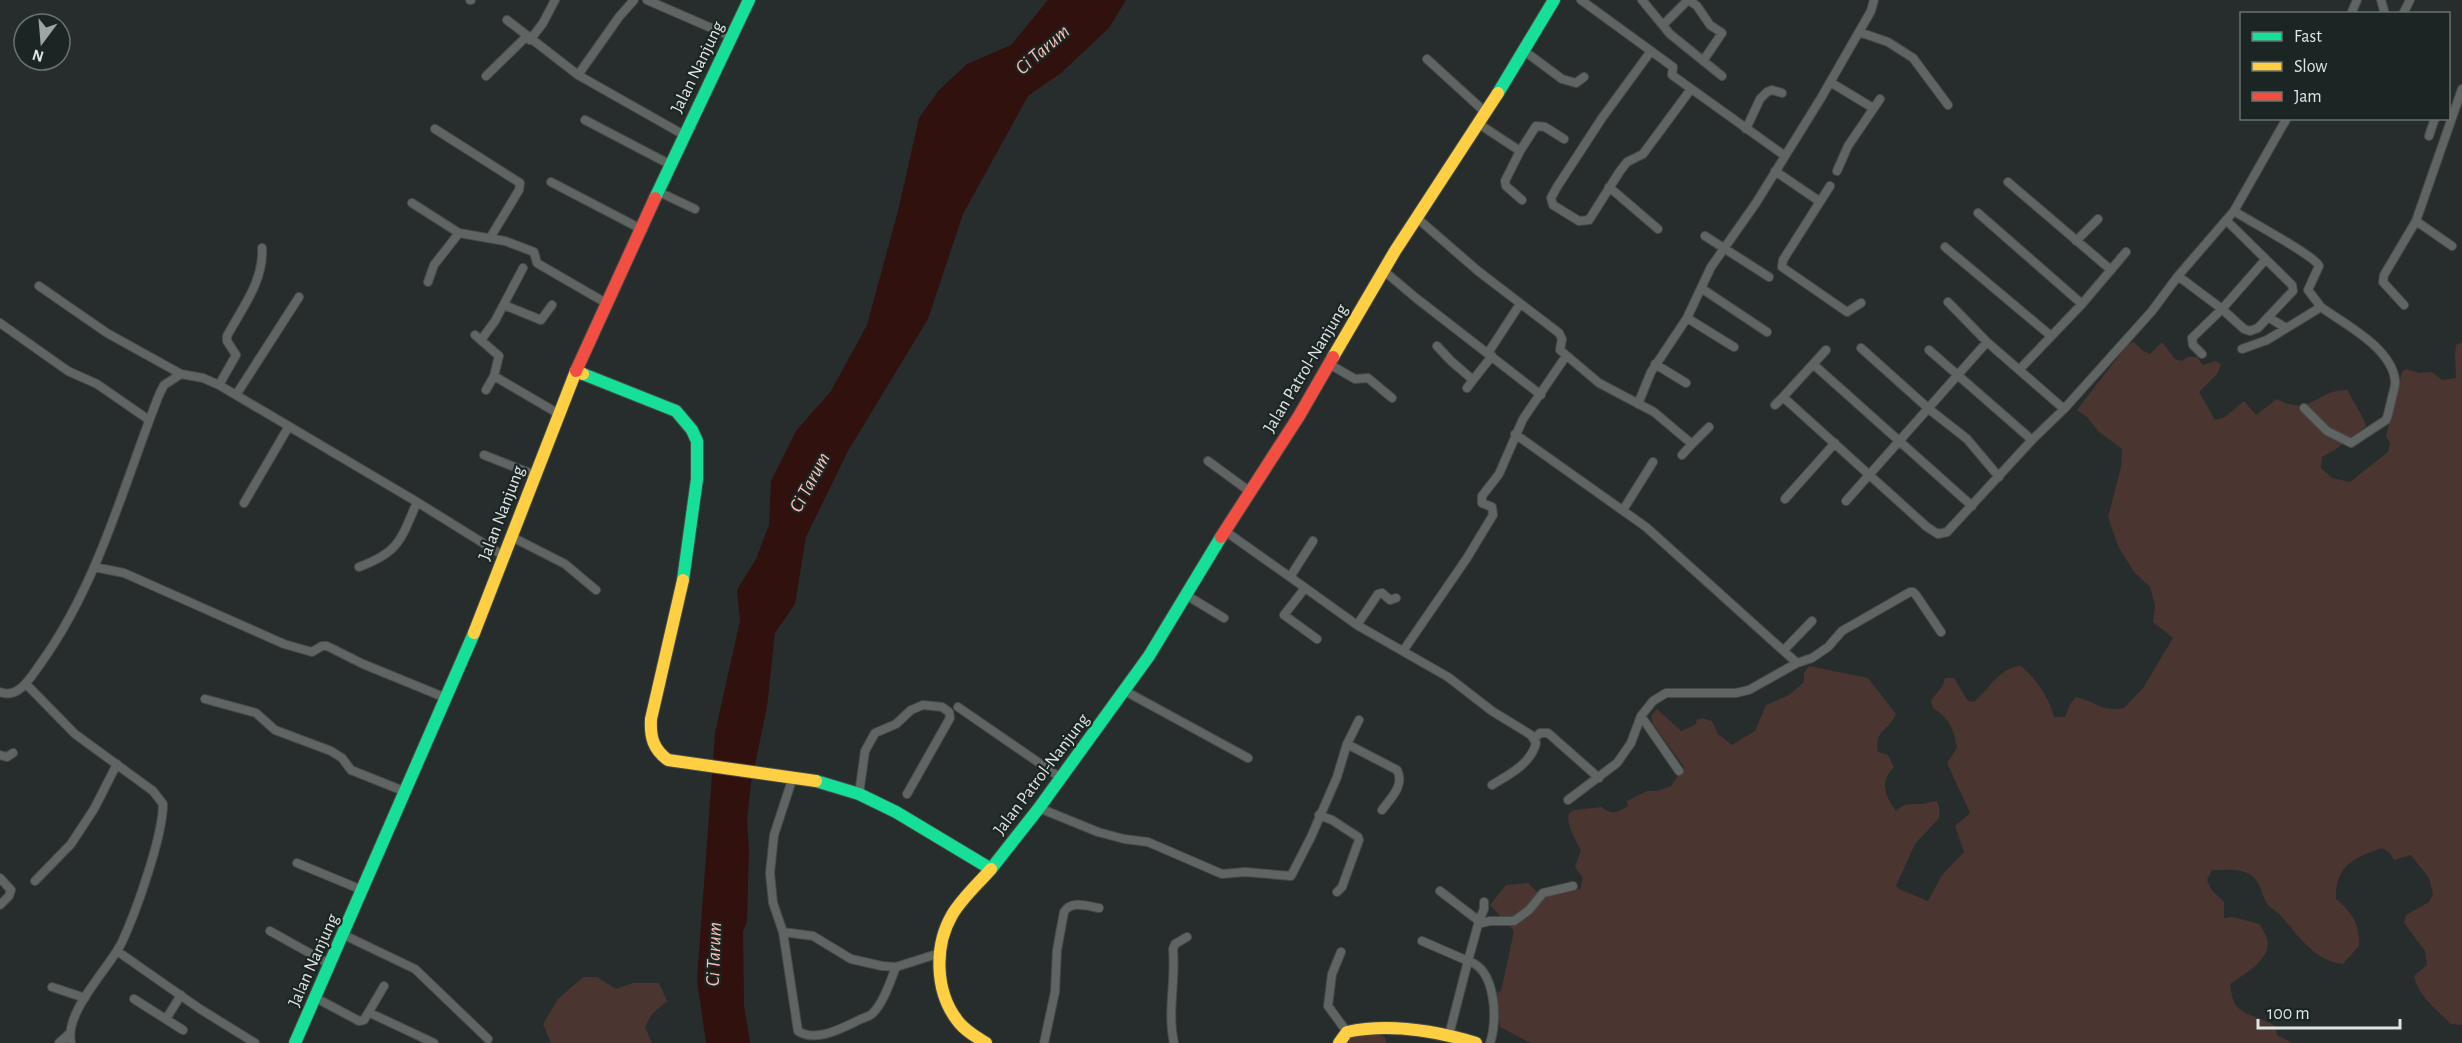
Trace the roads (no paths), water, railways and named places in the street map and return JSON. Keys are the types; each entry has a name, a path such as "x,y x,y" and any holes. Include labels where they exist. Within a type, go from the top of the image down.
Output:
{"main road":[{"name":"Jalan Nanjung","path":"295,1043 446,699 576,371 684,135 749,0"},
{"name":"Jalan Patrol-Nanjung","path":"940,952 948,923 1040,808 1149,656 1384,271 1479,124 1554,0"},
{"path":"576,371 676,411 692,430 697,441 697,479 684,578 651,719 649,735 656,752 668,760 687,764 814,780 859,794 896,812 991,870"},
{"path":"940,952 943,986 956,1018 963,1027 986,1043"},
{"path":"1339,1043 1347,1032 1369,1028 1449,1035 1476,1043"}],"street":[{"path":"486,76 543,24 555,0"},
{"path":"578,75 619,17 634,0"},
{"path":"647,0 732,37"},
{"path":"1581,0 1674,68 1672,75 1785,156"},
{"path":"1642,0 1678,41 1722,76"},
{"path":"1663,25 1689,0 1697,6 1710,25 1722,33 1703,61"},
{"path":"1638,404 1655,364 1687,318 1711,267 1785,156 1871,11 1874,0"},
{"path":"507,20 578,75 684,135"},
{"path":"1859,32 1888,42 1913,58 1948,105"},
{"path":"1524,50 1562,79 1576,83 1584,77"},
{"path":"1651,51 1602,118 1557,187 1551,202 1579,221 1591,218 1627,162 1643,154 1691,88"},
{"path":"1427,59 1485,112"},
{"path":"1830,82 1874,112"},
{"path":"2462,89 2460,101 2451,113 2462,118"},
{"path":"1746,129 1763,95 1772,90 1782,93"},
{"path":"1837,171 1848,146 1874,112 1880,99"},
{"path":"585,120 671,165"},
{"path":"1783,397 1927,527 1938,534 1950,530 2032,440 2064,410 2152,311 2178,276 2234,211 2286,120"},
{"path":"2429,136 2434,120"},
{"path":"2404,305 2383,282 2384,276 2416,221 2449,120"},
{"path":"1479,124 1520,151"},
{"path":"1522,200 1506,186 1505,181 1536,126 1545,127 1564,139"},
{"path":"435,129 520,183 519,190 490,238"},
{"path":"1775,171 1819,201"},
{"path":"551,182 642,230"},
{"path":"2008,182 2111,270"},
{"path":"1830,186 1784,260 1782,267 1847,312 1861,303"},
{"path":"1609,188 1658,229"},
{"path":"659,192 695,209"},
{"path":"412,203 459,233 505,241 534,252 537,263 606,303"},
{"path":"2234,211 2318,262 2319,269 2308,290 2321,307 2364,336 2385,359 2393,372 2396,382 2386,420 2351,443 2327,431 2304,408"},
{"path":"1978,213 2082,304"},
{"path":"1417,218 1561,335 1560,350 1566,356 1599,383 1654,412 1692,444"},
{"path":"2076,241 2098,219"},
{"path":"2178,276 2222,309 2244,329 2250,331 2258,328 2293,291 2293,288 2226,220"},
{"path":"2416,221 2452,246"},
{"path":"428,282 435,265 459,233"},
{"path":"1705,236 1769,277"},
{"path":"1945,247 2051,336"},
{"path":"219,386 235,358 235,352 227,341 227,336 257,284 263,260 262,248"},
{"path":"2019,370 2082,304 2126,252"},
{"path":"2202,354 2193,345 2192,338 2222,309 2265,260"},
{"path":"486,390 494,376 500,356 478,338 504,305 523,268"},
{"path":"1384,271 1541,395"},
{"path":"39,286 107,333 181,374 203,378 236,395 504,556"},
{"path":"1701,288 1767,332"},
{"path":"236,395 299,297"},
{"path":"1948,302 1987,342 2064,410"},
{"path":"1467,388 1520,304"},
{"path":"504,305 541,320 552,305"},
{"path":"2242,349 2267,340 2321,307"},
{"path":"2268,317 2286,328"},
{"path":"1687,318 1734,347"},
{"path":"0,323 68,370 97,384 149,420"},
{"path":"1846,501 1987,342"},
{"path":"1437,346 1473,380"},
{"path":"1862,348 1929,409 1967,439 1999,477"},
{"path":"1775,405 1826,350"},
{"path":"1929,350 2032,440"},
{"path":"1403,651 1467,558 1493,514 1492,507 1481,500 1499,474 1515,434 1566,356"},
{"path":"1329,364 1355,379 1368,378 1392,398"},
{"path":"1655,364 1686,383"},
{"path":"1813,364 1972,506"},
{"path":"0,692 14,693 26,684 64,628 94,567 122,500 149,420 164,384 181,374"},
{"path":"494,376 559,414"},
{"path":"244,503 289,426"},
{"path":"1682,455 1709,427"},
{"path":"1515,434 1646,526 1728,603 1797,663"},
{"path":"1785,499 1835,443"},
{"path":"484,455 535,475"},
{"path":"1208,462 1249,491"},
{"path":"1623,510 1653,462"},
{"path":"359,567 384,557 392,550 400,541 417,502"},
{"path":"1225,531 1357,625 1448,677 1492,711 1534,739 1535,748 1520,768 1492,786"},
{"path":"512,537 565,564 596,590"},
{"path":"1290,577 1313,541"},
{"path":"94,567 124,573 284,644 312,652 322,646 327,646 446,699"},
{"path":"1305,588 1284,615 1317,639"},
{"path":"1568,800 1617,763 1637,730 1641,716 1653,701 1666,693 1736,693 1749,690 1797,663 1812,658 1828,647 1842,631 1910,592 1916,595 1941,632"},
{"path":"1357,625 1378,594 1382,593 1390,600 1396,598"},
{"path":"1185,595 1224,618"},
{"path":"1784,650 1812,621"},
{"path":"26,684 75,734 153,791 164,804 149,867 117,951 85,998 70,1038 59,1043"},
{"path":"1125,691 1248,758"},
{"path":"205,699 256,713 275,730 331,751 342,758 351,770 406,792"},
{"path":"859,794 865,752 875,733 896,724 917,707 923,705 942,707 949,712 950,718 907,794"},
{"path":"958,707 1061,778"},
{"path":"1641,716 1679,771"},
{"path":"1040,808 1098,832 1148,842 1222,874 1245,872 1288,877 1292,875 1302,859 1337,777 1347,744 1359,720"},
{"path":"1534,739 1540,733 1548,733 1599,778"},
{"path":"1347,744 1397,770 1400,783 1382,810"},
{"path":"0,754 7,757 13,753"},
{"path":"35,881 71,844 94,809 117,764"},
{"path":"789,777 774,835 770,873 773,903 783,932 798,1031 810,1038 842,1030 869,1016 879,1004 896,967"},
{"path":"1319,815 1341,825 1359,840 1342,887 1337,892"},
{"path":"297,863 362,890"},
{"path":"0,878 10,890 9,896 0,906"},
{"path":"1440,891 1478,923 1515,921 1529,910 1543,893 1573,886"},
{"path":"1449,1035 1484,902"},
{"path":"1044,1043 1055,992 1057,950 1064,912 1073,904 1099,908"},
{"path":"270,932 331,965"},
{"path":"783,932 813,936 851,959 867,964 896,967 940,952"},
{"path":"344,935 415,969 488,1039"},
{"path":"1174,1043 1170,1014 1175,983 1173,949 1175,944 1187,937"},
{"path":"1422,941 1478,965 1482,970 1493,999 1496,1018 1490,1043"},
{"path":"117,951 255,1043"},
{"path":"1341,952 1332,974 1328,1006 1347,1032"},
{"path":"316,998 359,1021 366,1019 384,986"},
{"path":"52,987 85,998"},
{"path":"166,1019 181,995"},
{"path":"134,999 183,1030"},
{"path":"370,1013 434,1043"}],"water":[{"name":"Ci Tarum","path":"1048,0 1126,0 1109,28 1061,73 1028,96 963,214 928,319 848,451 806,537 795,604 775,633 767,707 751,783 747,820 749,850 747,922 743,931 744,1005 750,1043 706,1043 697,980 715,733 740,621 737,590 756,559 769,525 771,481 796,431 831,391 867,325 898,211 919,118 939,90 967,64 1011,45"}]}
